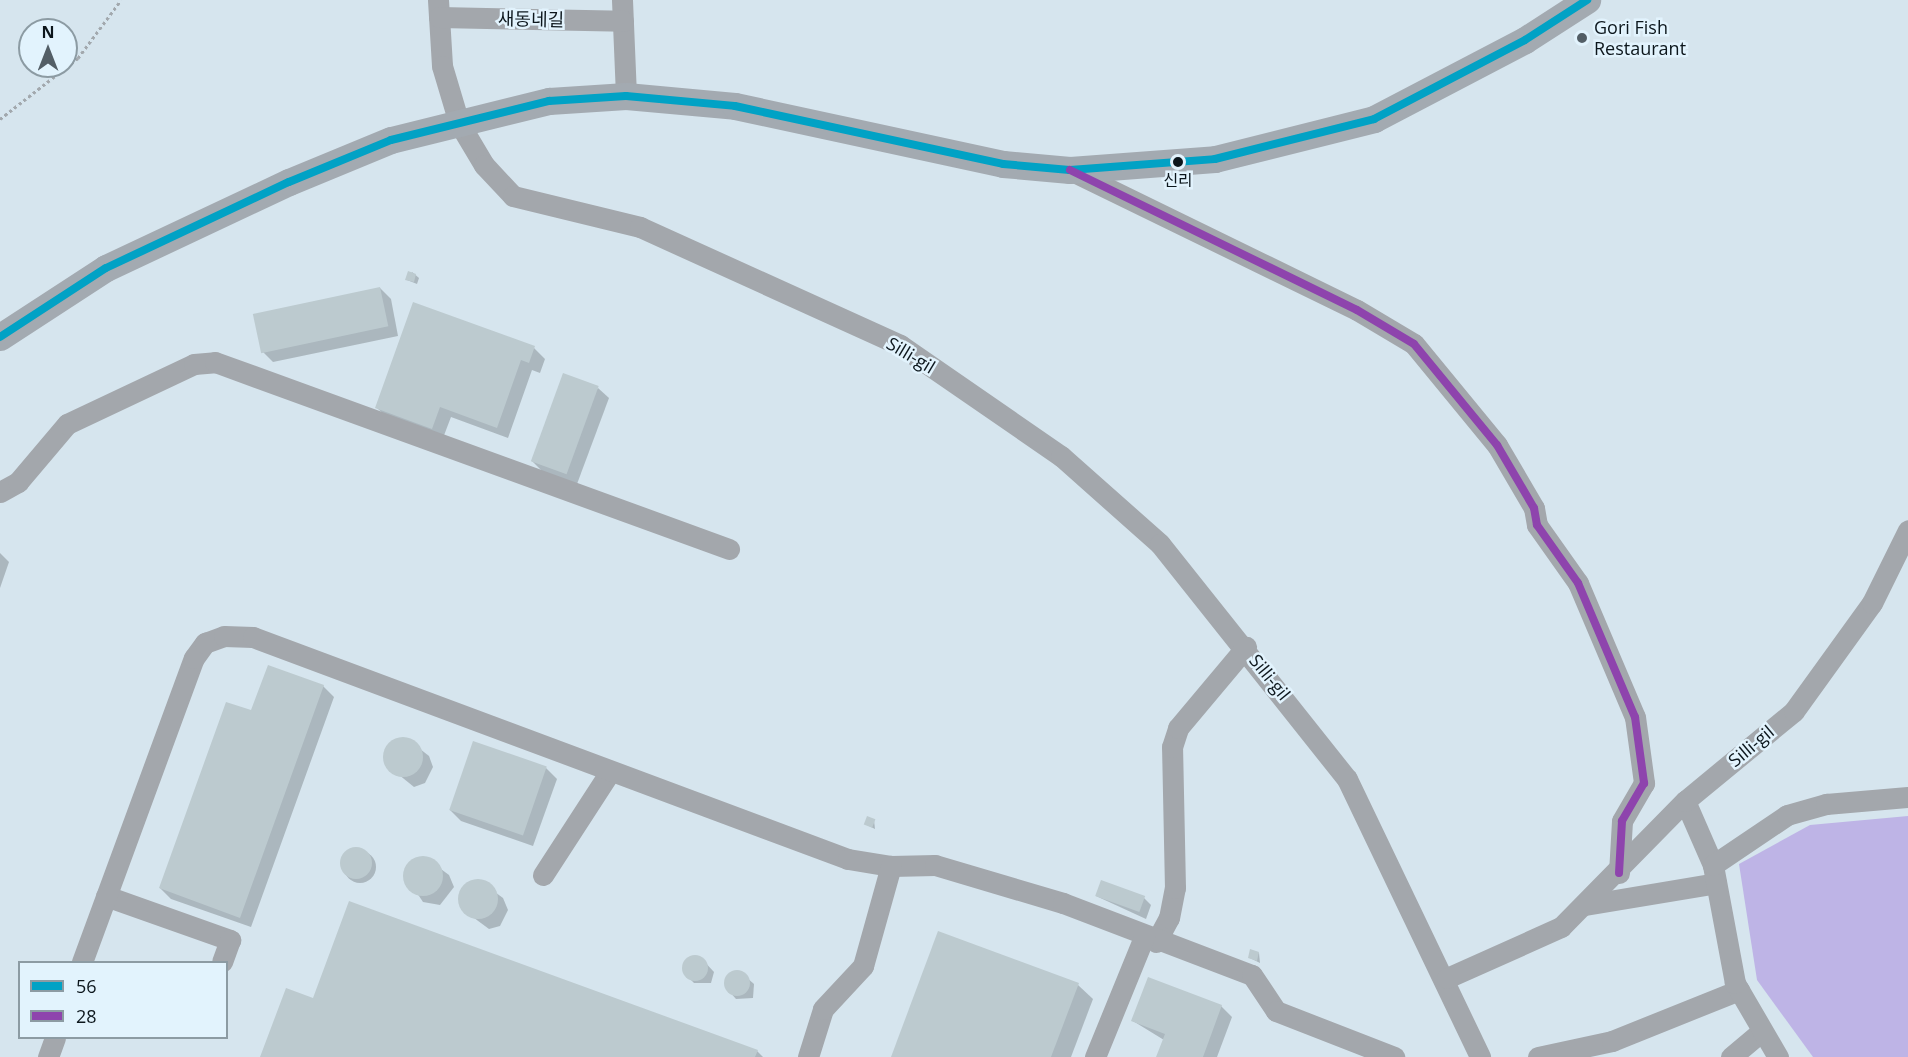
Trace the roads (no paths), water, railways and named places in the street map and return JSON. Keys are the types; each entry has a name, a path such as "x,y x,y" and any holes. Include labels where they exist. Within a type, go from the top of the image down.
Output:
{"main road":[{"path":"4,331 146,248 391,140 549,101 626,96 735,106 939,153 1070,170 1215,159 1374,119 1525,40 1587,0"}],"street":[{"name":"새동네길","path":"459,123 442,66 438,9 622,10 626,96"},
{"name":"Silli-gil","path":"459,123 484,165 513,196 640,227 900,345 1061,456 1160,544 1246,647 1347,779 1447,978 1561,927 1619,873 1685,801 1794,711 1872,603 1908,530"},
{"path":"1070,170 1357,310 1414,344 1497,445 1534,508 1537,525 1578,583 1635,717 1644,783 1622,820 1619,873"},
{"path":"0,492 18,482 66,424 194,364 216,362 729,549"},
{"path":"83,961 194,658 205,643 224,636 253,637 848,860 891,866 935,865 1063,903 1150,940 1252,975 1276,1011 1394,1057"},
{"path":"1095,1057 1150,940 1169,918 1175,888 1173,747 1178,728 1246,647"},
{"path":"543,875 610,772"},
{"path":"1585,905 1715,874 1787,815 1826,804 1908,797"},
{"path":"1685,801 1715,874 1739,990 1777,1057"},
{"path":"808,1057 823,1009 863,966 891,866"},
{"path":"106,896 230,940 223,961"},
{"path":"1447,978 1480,1057"},
{"path":"1538,1057 1612,1041 1739,990"},
{"path":"1731,1057 1762,1031"},
{"path":"48,1057 55,1039"}],"place":[{"name":"Gori Fish Restaurant","path":"1582,38"},
{"name":"신리","path":"1178,162"}]}
